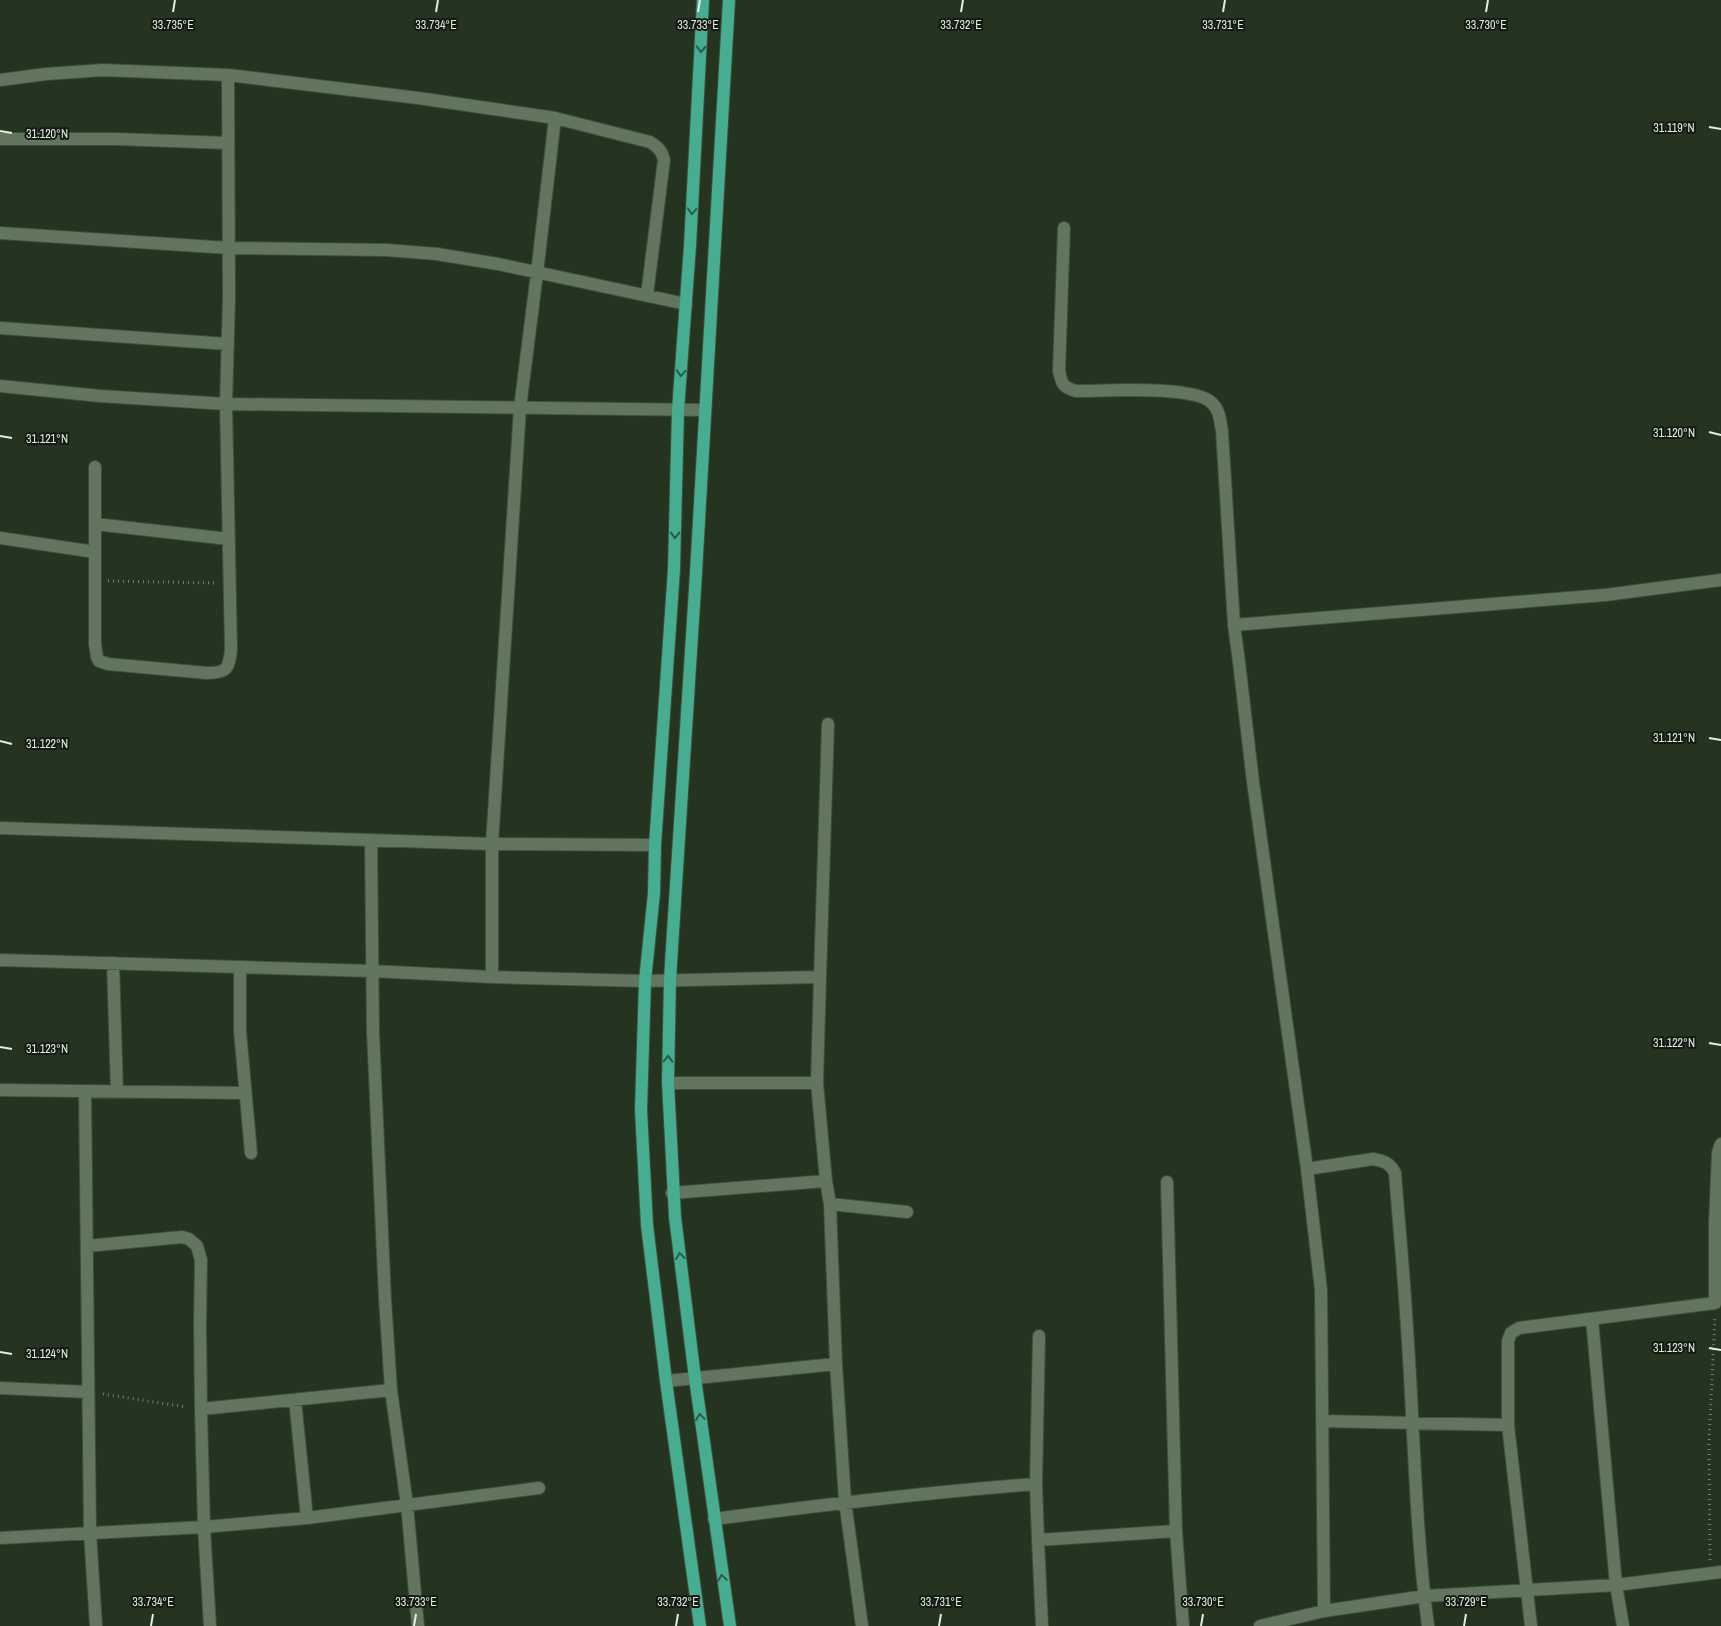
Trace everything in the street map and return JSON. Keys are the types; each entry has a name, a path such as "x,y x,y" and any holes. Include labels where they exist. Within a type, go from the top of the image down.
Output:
{"main road":[{"path":"700,1626 666,1381 647,1225 642,1110 645,981 654,893 655,845 674,569 678,410 686,304 703,0"},
{"path":"729,0 670,980 668,1083 672,1193 695,1378 730,1626"}],"street":[{"path":"0,80 72,71 103,70 228,75 418,98 555,118 650,142 658,146 664,160 647,295"},
{"path":"95,467 96,657 99,661 108,664 207,673 218,673 226,670 230,664 226,404 229,248 228,75"},
{"path":"492,977 492,844 520,408 555,118"},
{"path":"0,139 116,139 228,143"},
{"path":"1064,228 1059,371 1062,383 1067,388 1076,391 1164,391 1196,395 1211,402 1218,411 1222,432 1234,625 1253,782 1308,1169 1321,1290 1324,1611"},
{"path":"0,233 229,248 386,250 437,254 498,264 686,304"},
{"path":"0,328 228,344"},
{"path":"0,386 100,396 226,404 705,410"},
{"path":"95,524 228,539"},
{"path":"0,538 95,552"},
{"path":"1234,625 1604,595 1721,580"},
{"path":"828,724 817,1083 826,1181 830,1204 836,1364 845,1501 862,1626"},
{"path":"0,828 492,844 655,845"},
{"path":"371,840 372,971 385,1298 391,1390 407,1505 418,1626"},
{"path":"0,960 240,966 492,977 645,981 820,977"},
{"path":"113,963 116,1091"},
{"path":"240,966 240,1031 251,1153"},
{"path":"668,1083 817,1083"},
{"path":"0,1090 245,1093"},
{"path":"85,1091 90,1533 96,1626"},
{"path":"1530,1626 1508,1425 1507,1354 1511,1333 1519,1328 1715,1303 1715,1223 1718,1153 1721,1144"},
{"path":"1308,1169 1373,1159 1382,1160 1391,1166 1395,1173 1408,1328 1412,1424 1424,1596 1428,1626"},
{"path":"672,1193 826,1181"},
{"path":"1167,1182 1176,1531 1183,1626"},
{"path":"830,1204 907,1212"},
{"path":"87,1246 175,1237 189,1239 196,1246 200,1255 202,1275 200,1324 204,1527 210,1626"},
{"path":"1592,1319 1616,1585 1623,1626"},
{"path":"1039,1336 1036,1484 1042,1626"},
{"path":"666,1381 836,1364"},
{"path":"0,1388 88,1392"},
{"path":"201,1409 391,1390"},
{"path":"295,1400 307,1518"},
{"path":"1322,1421 1508,1425"},
{"path":"714,1519 845,1501 1036,1484"},
{"path":"0,1538 204,1527 307,1518 539,1488"},
{"path":"1038,1540 1176,1531"},
{"path":"1260,1626 1324,1611 1424,1596 1616,1585 1716,1573"}],"path":[{"path":"95,580 230,583"},
{"path":"1715,1303 1709,1441 1716,1573"},
{"path":"88,1392 201,1409"}]}
